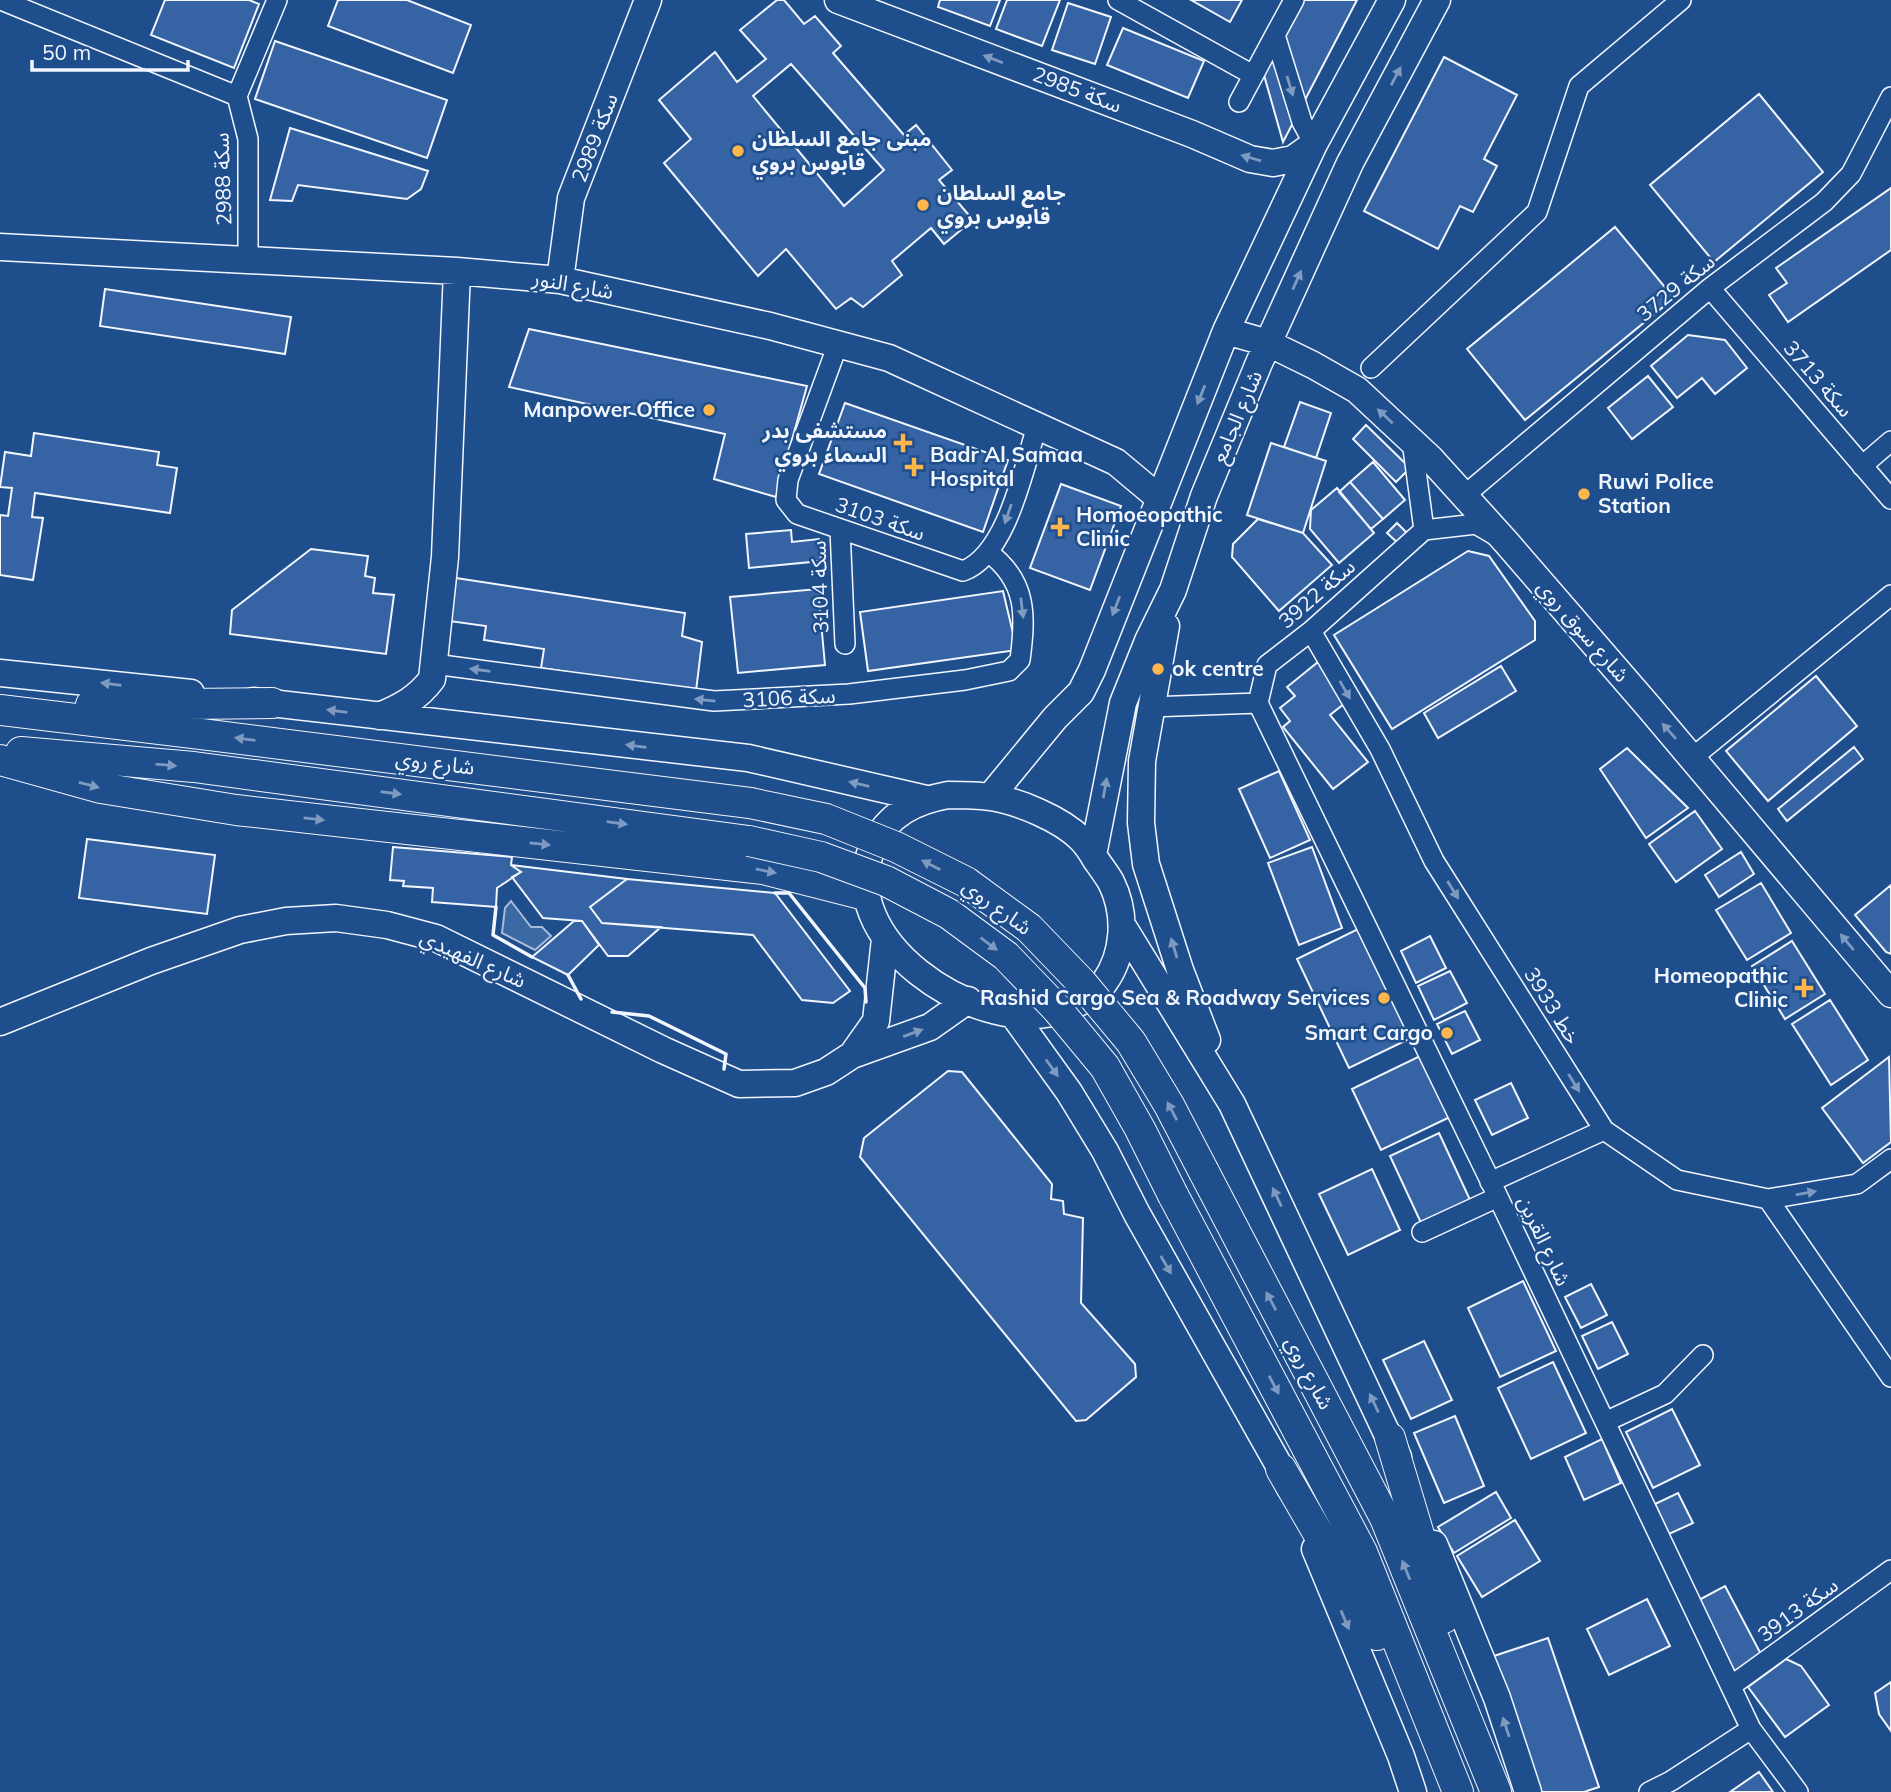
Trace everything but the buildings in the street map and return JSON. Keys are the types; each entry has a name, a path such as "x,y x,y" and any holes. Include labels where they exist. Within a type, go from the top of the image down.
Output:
{"main road":[{"name":"سكة 2989","path":"560,280 571,198 648,0"},
{"name":"شارع الجامع","path":"990,797 1055,718 1081,692 1226,331 1314,144 1392,0"},
{"name":"شارع الجامع","path":"1093,855 1123,703 1148,641 1173,590 1204,496 1268,343 1350,163 1437,0"},
{"name":"سكة 2985","path":"851,3 1192,134 1250,159 1273,163 1293,159 1314,144"},
{"name":"شارع النور","path":"0,247 457,271 560,280 770,326 889,358 1116,462 1159,498"},
{"path":"379,716 401,708 422,693 432,679 445,557 457,271"},
{"name":"شارع سوق روي","path":"1226,331 1268,343 1293,354 1357,390 1412,441 1506,542 1891,994"},
{"name":"شارع النور","path":"1116,462 1174,459"},
{"path":"1173,590 1142,761 1141,823 1146,864 1180,970 1232,1104 1391,1438 1497,1698 1528,1792"},
{"path":"0,673 748,758 926,799"},
{"path":"0,708 272,703"},
{"name":"شارع روي","path":"0,708 750,803 826,819 896,847 966,882 1029,928 1082,983 1131,1042 1169,1105 1385,1518 1494,1787"},
{"path":"2,759 101,788 236,810 763,869 866,895"},
{"name":"شارع روي","path":"2,759 194,767 749,841 821,857 886,881 949,914 1006,956 1058,1009 1105,1067 1362,1552 1458,1792"},
{"path":"1122,925 1118,957 1103,985 1073,1006 1042,1015 988,1008 944,990 914,969 885,939 874,922 866,895 868,857 880,830 905,809 926,799 948,795 990,797 1018,804 1053,819 1081,838 1112,883 1122,925 1232,1104"},
{"name":"شارع الفهيدي","path":"0,1022 150,961 240,930 286,921 336,918 387,925 436,938 640,1039 739,1084 795,1083 826,1072 852,1055 930,1027 968,1000"},
{"name":"شارع الفهيدي","path":"852,1055 876,1021 885,939"},
{"path":"1013,1013 1069,1091 1105,1151 1137,1214 1362,1606 1458,1792"},
{"path":"1391,1438 1494,1787"},
{"path":"1282,1469 1401,1756 1413,1792"}],"street":[{"path":"0,0 237,96 277,0"},
{"path":"1118,0 1253,75"},
{"path":"1239,102 1294,0"},
{"path":"1371,368 1537,212 1580,86 1681,0"},
{"path":"1275,35 1302,122 1314,144"},
{"name":"سكة 2988","path":"237,96 248,139 248,260"},
{"name":"سكة 3729","path":"1465,495 1710,288 1824,202 1851,174 1890,101"},
{"name":"سكة 3713","path":"1710,288 1891,499"},
{"name":"سكة 3103","path":"838,344 788,480 786,500 797,514 962,571 974,567 988,552 1005,523 1037,426"},
{"path":"1412,441 1424,530 1476,524 1506,542"},
{"path":"1862,466 1891,441"},
{"name":"سكة 3104","path":"840,529 845,644"},
{"name":"سكة 3922","path":"1258,703 1267,664 1311,631 1424,530"},
{"name":"سكة 3106","path":"434,664 714,701 849,694 965,680 1009,671 1020,660 1023,603 1012,575 988,552"},
{"path":"1692,758 1891,595"},
{"name":"3933 خط","path":"1311,631 1380,749 1434,861 1604,1130 1677,1180 1768,1199 1857,1184 1891,1159"},
{"path":"1150,707 1258,703"},
{"name":"شارع القرين","path":"1258,703 1494,1189 1751,1729 1798,1792"},
{"path":"1422,1232 1494,1189 1604,1130"},
{"path":"1768,1199 1891,1377"},
{"path":"1605,1422 1665,1394 1703,1355"},
{"name":"سكة 3913","path":"1731,1686 1891,1570"},
{"path":"1649,1792 1671,1781 1751,1729"}],"water":[{"path":"511,901 531,927 542,927 551,936 535,950 502,933 505,908"}],"wall":[{"path":"775,893 789,893 865,988 866,1002"},
{"path":"496,907 493,935 532,957"},
{"path":"568,975 581,999"},
{"path":"612,1012 649,1016 726,1054 724,1069"}],"place":[{"name":"مبنى جامع السلطان قابوس بروي","path":"738,151"},
{"name":"جامع السلطان قابوس بروي","path":"923,205"},
{"name":"Manpower Office","path":"709,410"},
{"name":"مستشفى بدر السماء بروي","path":"903,443"},
{"name":"Badr Al Samaa Hospital","path":"914,467"},
{"name":"Ruwi Police Station","path":"1584,494"},
{"name":"Homoeopathic Clinic","path":"1060,527"},
{"name":"ok centre","path":"1158,669"},
{"name":"Homeopathic Clinic","path":"1804,988"},
{"name":"Rashid Cargo Sea & Roadway Services","path":"1384,998"},
{"name":"Smart Cargo","path":"1447,1033"}]}
